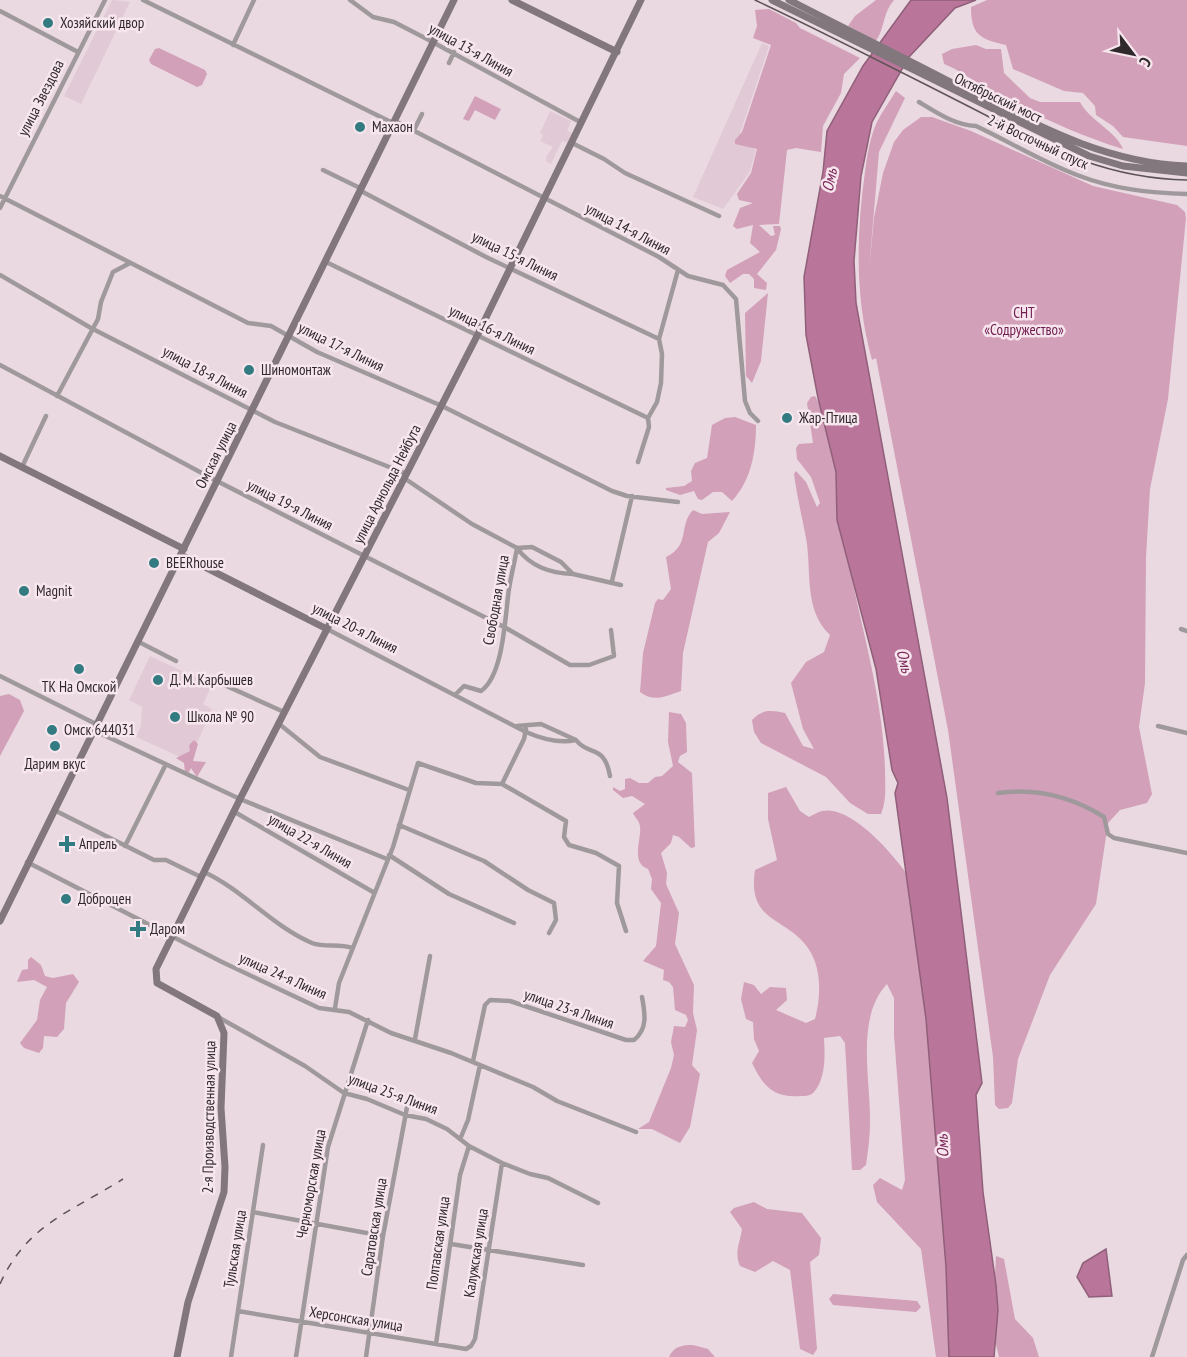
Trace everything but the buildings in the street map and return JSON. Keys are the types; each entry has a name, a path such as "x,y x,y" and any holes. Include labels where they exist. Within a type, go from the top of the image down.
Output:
{"main road":[{"name":"Омская улица","path":"1,916 218,482 454,0"},
{"path":"512,0 617,52"},
{"name":"улица Арнольда Нейбута","path":"155,979 156,969 171,935 442,406 641,0"},
{"path":"772,0 809,15"},
{"path":"789,0 809,15"},
{"name":"Октябрьский мост","path":"809,15 1092,149 1136,161 1187,166"},
{"name":"Октябрьский мост","path":"809,15 1089,156 1123,166 1187,173"},
{"name":"улица 20-я Линия","path":"0,456 327,628"},
{"name":"улица 25-я Линия","path":"155,979 162,986 217,1016"},
{"name":"2-я Производственная улица","path":"177,1357 188,1302 224,1192 225,1167 221,1108 224,1033 217,1016"}],"street":[{"name":"улица Звездова","path":"0,208 2,197 105,0"},
{"name":"улица 14-я Линия","path":"142,0 414,130 659,257 698,280 723,285 736,299 746,401 750,413 758,421"},
{"path":"233,45 254,0"},
{"name":"улица 13-я Линия","path":"350,0 373,17 394,22 454,52 582,123"},
{"path":"0,11 78,52"},
{"path":"449,63 454,52"},
{"name":"2-й Восточный спуск","path":"919,102 964,126 976,126 1078,176 1115,187 1149,193 1187,194"},
{"path":"414,130 422,114"},
{"path":"572,143 604,159 625,173 719,216"},
{"name":"улица 15-я Линия","path":"323,170 511,268 659,339"},
{"name":"улица 17-я Линия","path":"2,197 248,323 271,326 317,352 442,406 542,458 612,490 632,496 678,502"},
{"path":"57,396 91,328 98,319 101,302 113,272 130,262"},
{"name":"улица 16-я Линия","path":"326,262 648,418"},
{"path":"638,462 650,427 648,418 657,402 662,383 663,354 659,339 678,270"},
{"name":"улица 18-я Линия","path":"0,275 91,328 253,411 405,476 472,524 518,548 526,560 555,573 612,581 621,585"},
{"name":"улица 19-я Линия","path":"0,365 218,482 577,666 602,662 614,656 611,630"},
{"path":"22,467 46,416"},
{"path":"612,581 632,496"},
{"name":"улица 18-я Линия","path":"518,548 532,547 561,562 573,574"},
{"name":"Свободная улица","path":"455,695 464,686 481,691 487,687 506,628 508,591 518,548"},
{"name":"улица 20-я Линия","path":"327,628 526,732 550,740 576,740"},
{"path":"137,640 176,662"},
{"path":"200,674 284,712"},
{"path":"0,675 165,766 240,799 388,857 449,894 514,923"},
{"path":"278,723 320,757 409,790"},
{"path":"502,784 526,732 526,724"},
{"name":"улица 20-я Линия","path":"515,726 541,724 576,740 582,746 598,752 605,759 610,776"},
{"path":"1158,726 1187,733"},
{"path":"335,1008 339,984 388,857 418,764 476,783 502,784 566,821 564,837 569,845 585,849 619,866 617,903 626,931"},
{"path":"125,846 165,766"},
{"path":"998,793 1039,792 1077,802 1104,817 1108,834 1114,838 1187,853"},
{"path":"54,810 154,860 166,860 221,880 311,942 341,944 352,948"},
{"name":"улица 22-я Линия","path":"234,811 373,892"},
{"path":"399,825 484,861 528,890 554,903 556,920 549,933"},
{"name":"улица 24-я Линия","path":"27,862 319,1008 335,1008 368,1020 391,1033 415,1039 473,1061 532,1087 557,1101 636,1132"},
{"path":"415,1039 430,956"},
{"name":"улица 23-я Линия","path":"473,1061 487,1002 496,999 510,1001 626,1040 633,1040 643,1029 645,1014 642,997"},
{"name":"улица 25-я Линия","path":"217,1016 305,1066 344,1092 405,1115 426,1119 461,1137 469,1146 502,1163 548,1178 597,1203"},
{"name":"Черноморская улица","path":"296,1357 328,1147 368,1020"},
{"path":"461,1137 470,1111 480,1065"},
{"name":"Саратовская улица","path":"366,1357 383,1236 408,1102"},
{"name":"Тульская улица","path":"231,1357 263,1145"},
{"name":"Полтавская улица","path":"436,1344 460,1175 469,1146"},
{"name":"Калужская улица","path":"471,1346 475,1339 502,1163"},
{"path":"253,1212 383,1236"},
{"path":"451,1244 584,1265"},
{"path":"1152,1357 1183,1260 1187,1255"},
{"name":"Херсонская улица","path":"238,1311 466,1349 471,1346"}],"shaded area":[{"path":"112,0 130,2 81,104 64,96"},
{"path":"762,43 769,46 740,133 756,151 749,173 723,209 693,197"},
{"path":"550,111 571,121 567,131 572,133 567,143 562,141 551,164 546,161 553,147 540,141 543,135 540,133"},
{"name":"Школа № 90","path":"150,656 212,685 203,704 212,709 189,761 136,737 141,726 142,707 129,700"}],"green space":[{"path":"876,0 894,0 876,41 848,26 855,16"},
{"path":"987,0 1187,0 1187,146 1123,137 1113,126 1096,115 1095,106 1083,93 1064,91 1013,69 1006,45 984,38 975,30 971,7"},
{"path":"769,9 796,23 800,28 860,58 844,74 841,93 823,126 821,152 796,148 787,150 779,224 759,225 771,236 775,235 773,226 780,226 781,229 776,250 757,274 767,283 766,290 754,288 754,279 749,274 743,274 730,283 725,276 727,270 760,252 750,243 753,225 737,229 733,226 740,208 753,203 739,200 737,194 751,173 757,149 735,144 735,140 742,132 771,45 753,38 757,26 755,10"},
{"path":"976,45 986,49 1001,49 1004,73 1030,98 1040,102 1080,102 1090,115 1114,136 1123,149 1037,115 944,64 942,54 952,49"},
{"path":"159,48 205,70 207,74 202,85 197,87 151,64 149,60 155,49"},
{"name":"СНТ «Содружество»","path":"896,91 905,98 879,152 869,270 874,218 883,173 894,142 903,130 921,117 932,117 971,131 1093,186 1177,205 1185,212 1186,218 1168,399 1150,489 1146,557 1145,683 1139,727 1152,794 1147,803 1120,810 1108,823 1096,904 1050,975 1018,1059 1012,1103 1008,1108 999,1109 995,1105 993,1057 948,730 876,358 872,360 862,314 859,243 868,153 877,122"},
{"path":"475,96 501,109 495,120 475,110 469,121 463,119"},
{"path":"768,293 761,361 752,383 746,376 745,313"},
{"path":"815,396 830,431 834,450 845,543 880,712 885,769 884,803 881,814 868,814 850,803 826,777 761,743 754,732 752,720 767,711 785,713 803,746 814,749 803,729 791,683 806,662 824,652 830,635 821,625 812,601 808,550 794,474 796,471 806,482 817,507 820,503 811,477 797,459 796,448 799,444 813,443 807,403 811,397"},
{"path":"735,417 756,425 756,435 748,475 732,501 722,492 713,492 702,500 698,499 694,491 680,495 666,490 666,488 684,486 692,481 691,471 695,463 707,458 712,425 725,418"},
{"path":"693,510 702,514 730,512 719,533 708,542 683,653 681,691 660,698 650,697 640,692 643,653 655,603 658,599 663,600 671,589 666,557 679,547 686,522"},
{"path":"9,694 20,700 24,711 0,756 0,696"},
{"path":"669,712 681,714 686,723 687,752 680,756 678,762 692,773 695,847 691,848 679,837 673,835 671,843 661,853 667,873 666,884 679,913 675,944 694,985 693,1013 697,1030 692,1065 700,1074 690,1127 680,1143 652,1129 638,1129 649,1122 671,1068 674,1055 671,1042 674,1026 685,1027 688,1020 686,1015 675,1010 673,987 669,982 663,980 664,970 643,961 656,946 661,903 651,889 652,879 648,869 639,861 638,856 640,826 633,813 645,804 632,796 623,798 613,790 613,787 620,791 625,789 625,779 630,778 639,783 648,783 655,777 662,776 673,766 668,742"},
{"path":"194,740 198,744 193,761 206,762 197,777 191,768 189,772 185,772 184,763 176,758 190,751 189,745"},
{"path":"786,787 800,811 809,817 822,811 834,811 847,816 874,836 897,861 913,883 918,895 922,918 954,1357 936,1357 921,1249 877,1202 873,1185 880,1178 902,1190 905,1180 894,1035 894,998 887,984 877,998 868,1032 870,1134 866,1165 860,1170 852,1170 845,1043 840,1036 824,1038 823,1073 818,1086 810,1095 791,1096 776,1093 760,1078 752,1063 759,1051 754,1039 753,1022 746,1019 741,999 744,982 754,985 761,994 770,987 786,988 787,1000 776,1010 806,1023 815,1019 818,1001 818,973 813,956 799,938 762,910 754,887 755,870 777,860 768,819 768,793"},
{"path":"31,957 41,965 45,976 53,978 73,974 79,982 66,1003 64,1029 57,1037 44,1036 43,1048 39,1053 24,1048 20,1043 37,1020 40,1000 47,987 34,980 17,982 22,970 28,969 28,960"},
{"path":"754,1202 767,1209 802,1213 821,1238 819,1255 810,1262 817,1349 813,1355 800,1349 790,1270 773,1261 755,1272 740,1266 738,1261 737,1252 742,1229 730,1212 734,1208"},
{"path":"996,1256 1004,1259 1015,1319 1033,1338 1039,1357 999,1357 992,1328"},
{"path":"833,1294 917,1301 921,1307 916,1312 833,1305 829,1299"},
{"path":"693,1345 708,1349 715,1357 669,1357 673,1350 679,1347"}],"water":[{"name":"Омь","path":"911,0 976,0 955,8 909,57 872,122 861,176 854,261 856,303 947,798 982,1083 976,1095 983,1192 998,1310 994,1357 949,1357 946,1267 926,1019 895,793 898,783 892,770 876,669 837,520 836,472 806,335 804,277 823,172 827,131 863,66"},
{"path":"1106,1249 1112,1296 1089,1297 1077,1277 1083,1263"}],"tram line":[{"path":"755,0 1067,154 1123,172 1154,178 1187,180"}],"railway":[{"path":"0,1284 23,1247 37,1233 52,1221 123,1179"}],"place":[{"name":"Хозяйский двор","path":"48,23"},
{"name":"Махаон","path":"360,127"},
{"name":"Шиномонтаж","path":"249,370"},
{"name":"Жар-Птица","path":"787,418"},
{"name":"BEERhouse","path":"154,563"},
{"name":"Magnit","path":"24,591"},
{"name":"ТК На Омской","path":"79,669"},
{"name":"Д. М. Карбышев","path":"158,680"},
{"name":"Школа № 90","path":"175,717"},
{"name":"Омск 644031","path":"52,730"},
{"name":"Дарим вкус","path":"55,746"},
{"name":"Апрель","path":"67,844"},
{"name":"Доброцен","path":"66,899"},
{"name":"Даром","path":"138,929"}]}
